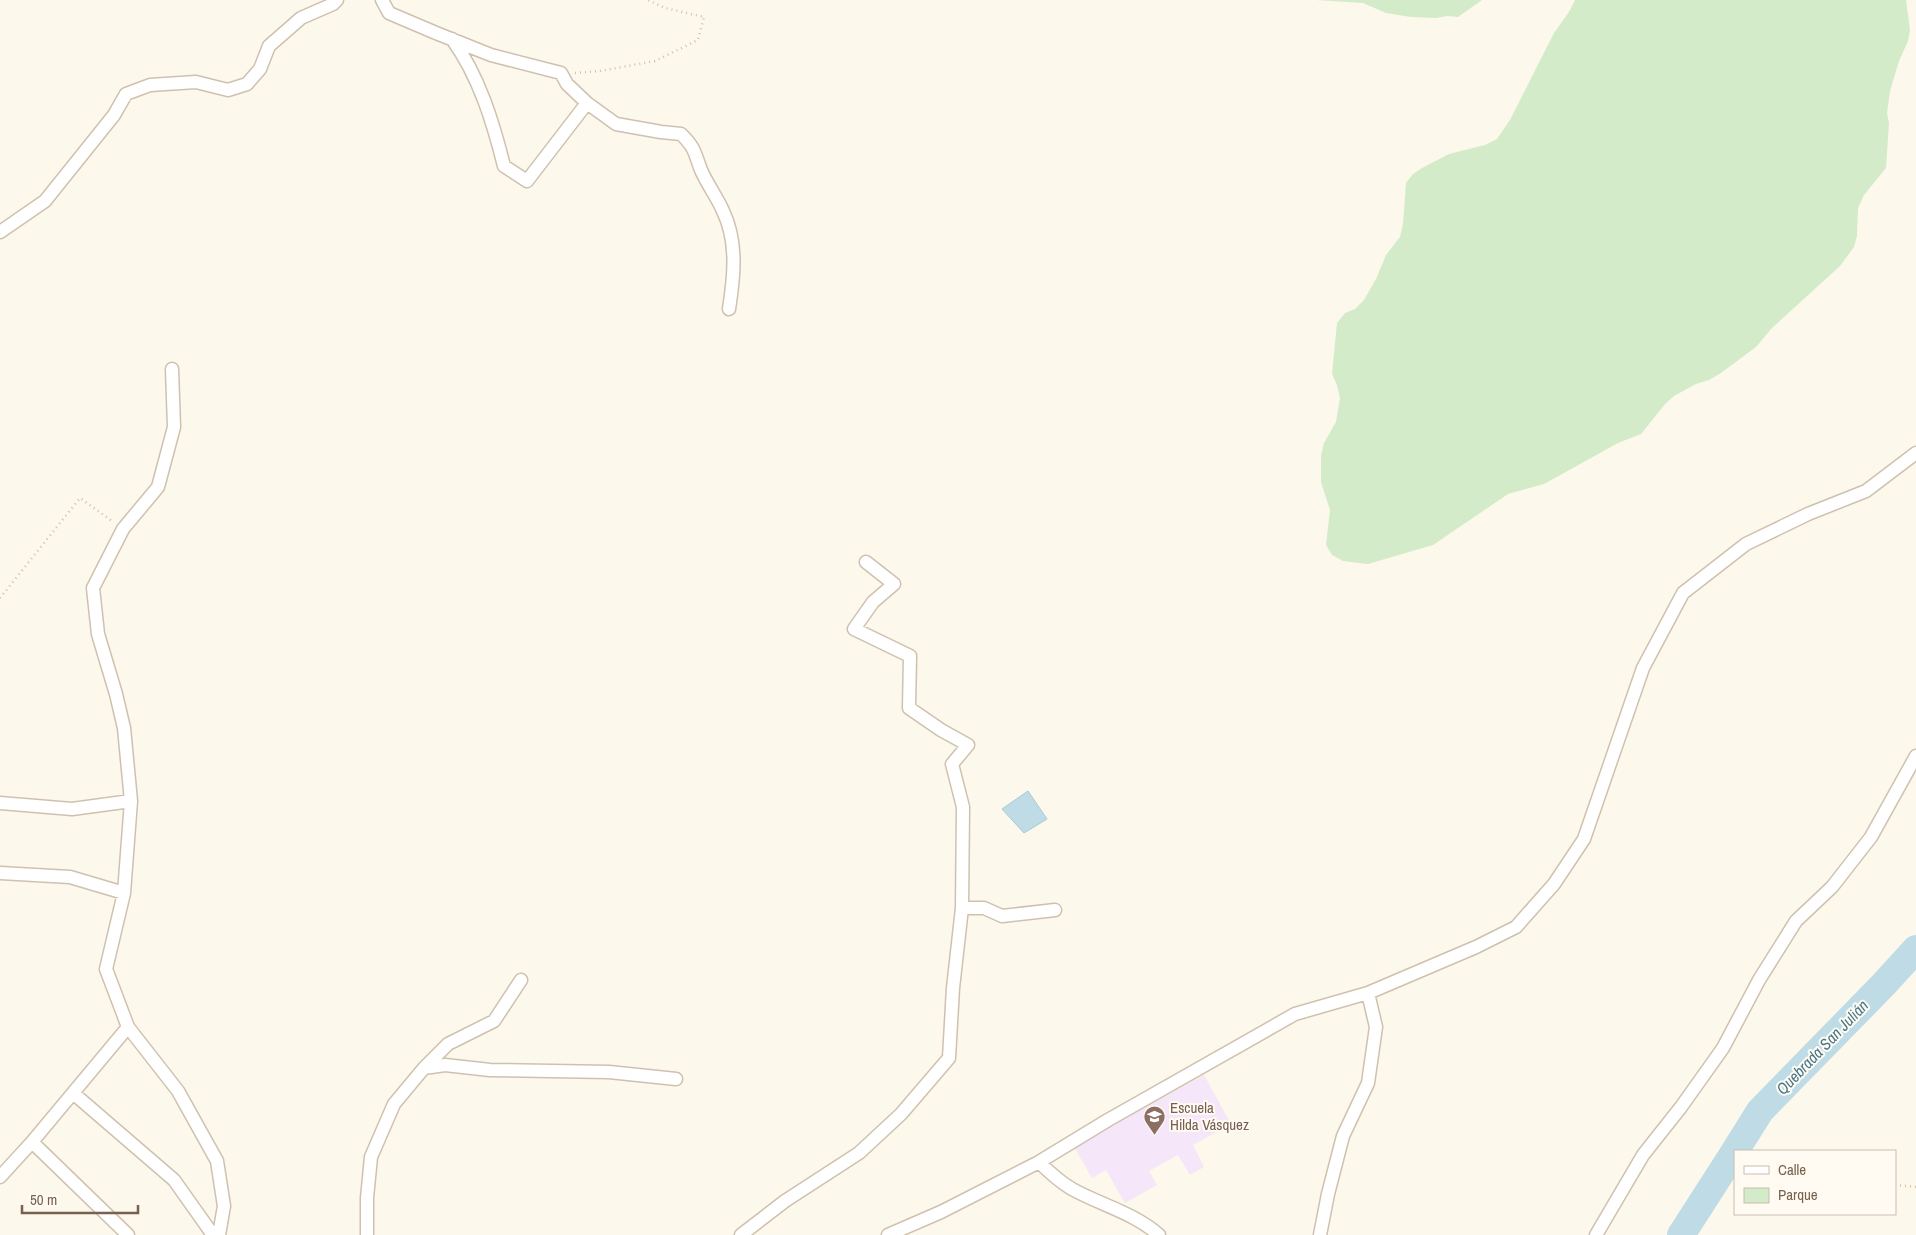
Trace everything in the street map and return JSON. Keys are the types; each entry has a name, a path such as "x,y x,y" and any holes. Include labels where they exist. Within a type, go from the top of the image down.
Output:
{"street":[{"path":"0,232 45,201 114,115 126,94 150,85 196,82 228,90 247,84 260,69 270,46 301,18 333,4 337,0"},
{"path":"382,0 389,13 491,55 561,73 567,84 587,103 616,124 681,134 693,146 701,170 724,213 733,245 734,278 730,310"},
{"path":"452,39 466,59 491,119 504,166 527,182 587,103"},
{"path":"172,370 174,427 158,487 124,529 93,588 98,634 124,728 132,801 124,893 106,969 128,1027 178,1091 217,1162 224,1206 219,1235"},
{"path":"888,1235 941,1212 1039,1162 1108,1120 1295,1014 1368,993 1476,947 1516,927 1554,884 1584,839 1643,668 1683,593 1746,544 1808,514 1866,491 1916,453"},
{"path":"741,1235 785,1201 859,1153 901,1114 949,1058 953,988 962,908 963,807 952,764 968,745 941,730 910,708 910,656 854,629 873,602 894,584 866,562"},
{"path":"1596,1235 1643,1155 1681,1107 1723,1048 1759,980 1796,921 1832,887 1871,837 1916,756"},
{"path":"0,803 72,809 132,801"},
{"path":"0,872 70,877 124,893"},
{"path":"962,908 984,908 1002,916 1055,910"},
{"path":"367,1235 366,1198 372,1157 394,1104 424,1068 448,1044 494,1022 521,980"},
{"path":"1320,1235 1343,1136 1368,1083 1376,1026 1368,993"},
{"path":"0,1177 32,1142 128,1027"},
{"path":"424,1068 445,1065 490,1070 610,1072 676,1079"},
{"path":"73,1092 174,1180 213,1235"},
{"path":"32,1142 128,1235"},
{"path":"1039,1162 1052,1175 1071,1189 1140,1221 1159,1235"}],"path":[{"path":"561,73 600,72 655,61 698,40 704,17 665,8 648,0"},
{"path":"0,598 80,498 124,529"},
{"path":"1896,1185 1916,1187"}],"shaded area":[{"name":"Escuela Hilda Vásquez","path":"1204,1075 1231,1124 1193,1145 1204,1167 1190,1175 1178,1155 1149,1171 1157,1185 1125,1203 1106,1170 1092,1178 1074,1147"}],"green space":[{"path":"1316,0 1482,0 1458,17 1436,18 1386,13 1363,3"},
{"path":"1575,0 1906,0 1910,30 1908,41 1899,61 1890,91 1887,113 1889,123 1886,168 1864,195 1858,208 1857,236 1854,247 1840,266 1771,329 1756,347 1721,373 1674,396 1665,404 1641,434 1618,443 1544,484 1508,494 1433,545 1368,564 1343,561 1332,555 1326,545 1330,510 1321,482 1321,456 1324,443 1336,422 1340,398 1332,374 1337,323 1345,313 1355,309 1364,300 1376,279 1386,255 1400,237 1403,224 1406,183 1413,174 1449,154 1485,145 1497,139 1510,120 1554,33"}],"water":[{"path":"1028,791 1047,819 1024,833 1002,809"}],"waterway":[{"name":"Quebrada San Julián","path":"1736,1150 1760,1111 1916,949"},
{"name":"Quebrada San Julián","path":"1681,1235 1734,1153"}],"place":[{"name":"Escuela Hilda Vásquez","path":"1154,1135"}]}
